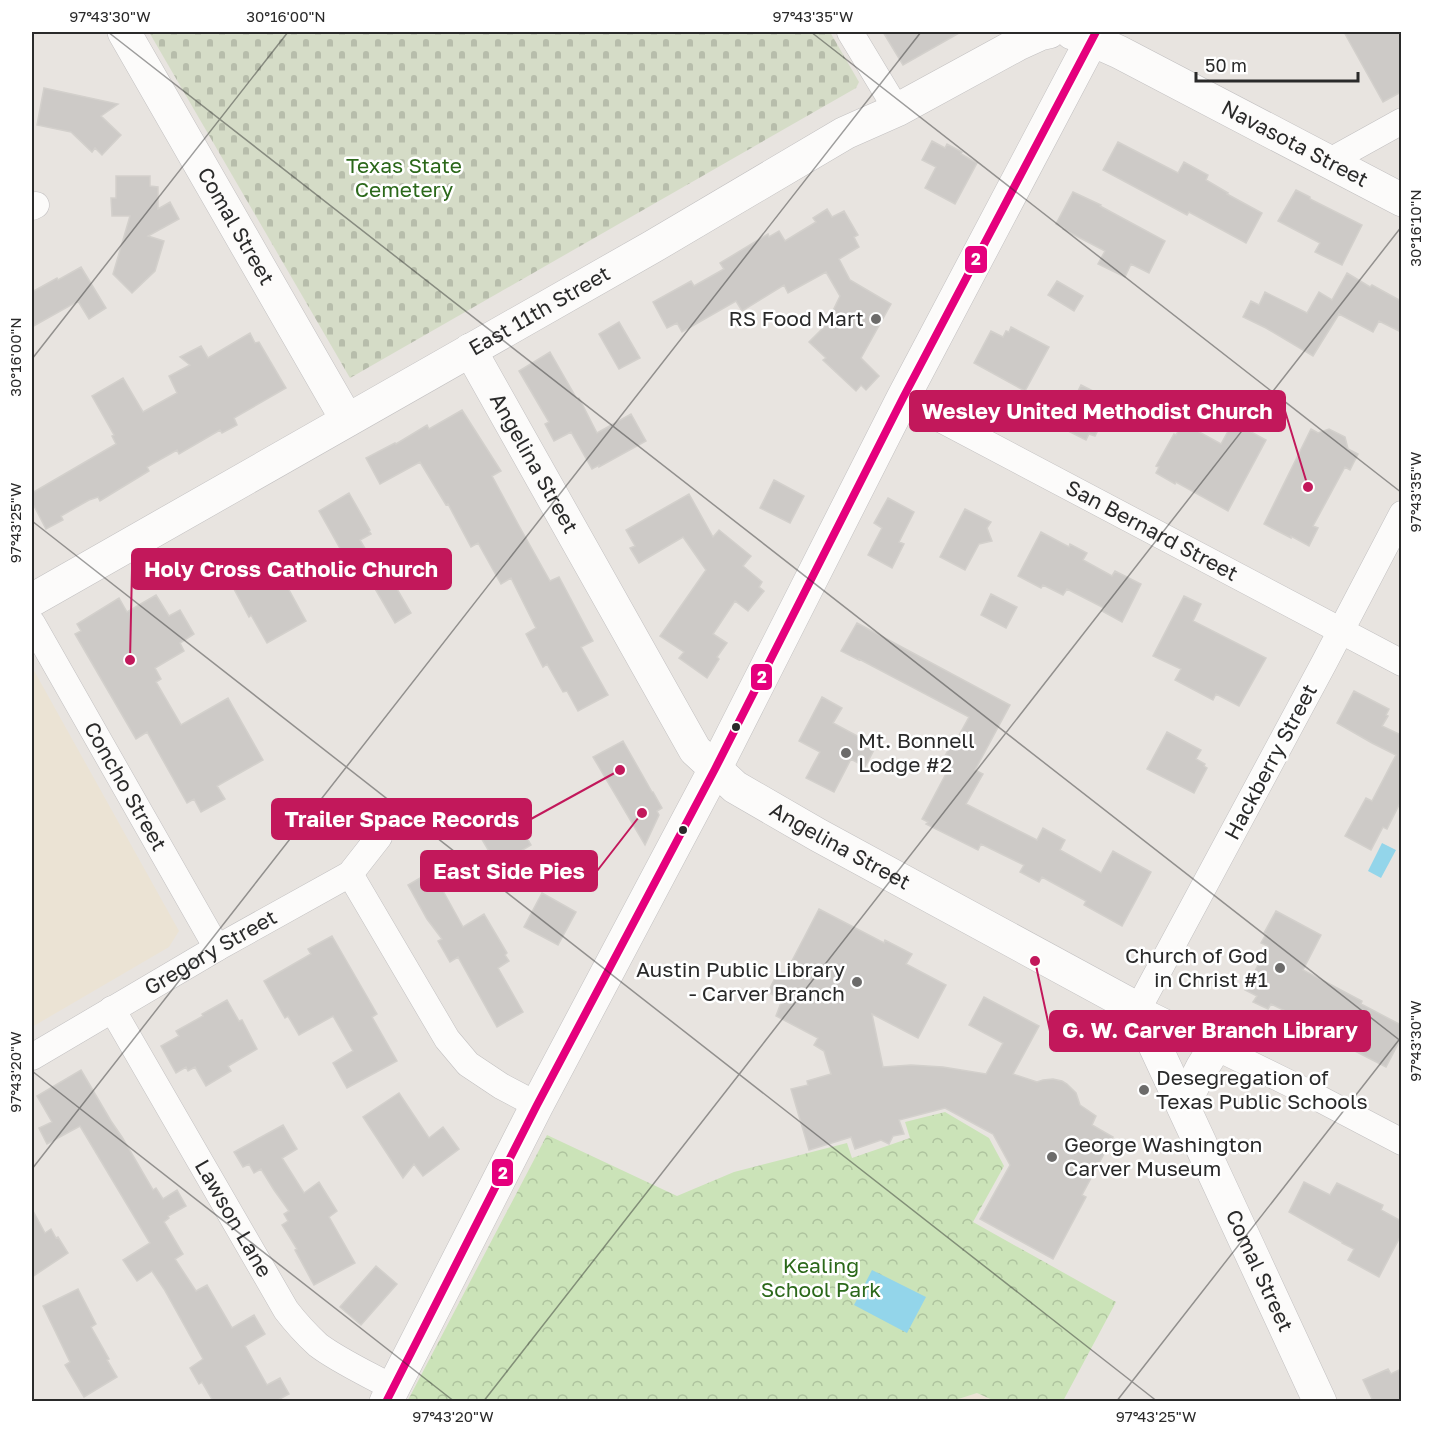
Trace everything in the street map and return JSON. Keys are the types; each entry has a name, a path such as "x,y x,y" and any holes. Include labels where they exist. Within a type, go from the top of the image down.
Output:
{"street":[{"name":"Comal Street","path":"124,32 347,420"},
{"path":"850,32 897,110"},
{"name":"East 11th Street","path":"32,600 652,247 845,133 897,110 1018,44 1049,32"},
{"path":"390,1395 537,1105 715,769 1085,34"},
{"name":"Navasota Street","path":"1085,34 1401,200"},
{"path":"1328,162 1401,121"},
{"name":"Angelina Street","path":"470,350 695,750 735,787 818,835 1138,1009 1303,1090 1401,1142"},
{"name":"San Bernard Street","path":"903,398 1401,663"},
{"name":"Hackberry Street","path":"1138,1009 1401,514"},
{"name":"Concho Street","path":"32,623 217,948"},
{"name":"Gregory Street","path":"32,1058 217,948 350,874 379,837"},
{"path":"350,874 447,1039 468,1064 501,1086 537,1105"},
{"name":"Lawson Lane","path":"112,1009 286,1310 299,1327 320,1346 348,1363 390,1395"},
{"name":"Comal Street","path":"1138,1009 1183,1105 1305,1387 1320,1401"},
{"path":"1183,1105 1215,1047"}],"shaded area":[{"path":"32,667 179,931 169,947 32,1027"},
{"path":"977,1393 995,1401 949,1402"}],"green space":[{"name":"Texas State Cemetery","path":"149,32 830,32 859,82 856,88 350,378"},
{"name":"Kealing School Park","path":"945,1112 989,1138 1004,1166 973,1222 1116,1302 1063,1401 995,1401 977,1393 949,1402 407,1402 547,1135 677,1196 734,1172 847,1143 852,1158 910,1138 905,1122"}],"water":[{"path":"1382,843 1396,850 1381,878 1368,871"},
{"path":"872,1270 926,1297 907,1333 854,1305"}],"building":[{"path":"883,32 961,32 903,65"},
{"path":"1344,32 1401,32 1401,92 1383,102"},
{"path":"44,88 118,104 101,116 121,135 102,155 95,148 92,152 71,132 37,125"},
{"path":"932,141 945,148 947,144 977,163 955,204 925,188 936,167 922,160"},
{"path":"1118,142 1178,173 1184,162 1208,175 1206,180 1227,194 1262,213 1246,243 1189,212 1187,215 1103,170"},
{"path":"116,176 150,176 150,186 158,187 158,209 170,202 179,219 148,236 164,241 155,271 132,293 113,274 130,216 112,216 111,198 116,198"},
{"path":"1296,190 1362,225 1342,265 1315,252 1320,243 1278,221"},
{"path":"1073,192 1165,241 1149,273 1131,264 1125,277 1098,264 1105,251 1056,224"},
{"path":"827,209 832,217 844,211 858,235 854,237 859,247 839,259 850,280 891,304 861,358 879,376 866,390 861,385 856,391 823,360 826,358 809,342 826,325 840,296 826,272 788,293 784,285 742,311 736,301 682,332 677,323 667,328 653,302 691,281 694,286 724,269 720,263 768,234 769,237 779,231 785,241 816,222 813,218"},
{"path":"81,267 106,308 89,319 78,301 32,327 32,292"},
{"path":"1347,273 1370,287 1372,285 1401,301 1401,332 1379,321 1373,332 1339,314 1313,356 1243,317 1251,301 1259,305 1265,292 1307,313 1319,292 1332,300"},
{"path":"1057,281 1083,296 1074,311 1048,295"},
{"path":"619,322 640,358 619,369 599,334"},
{"path":"1011,327 1049,347 1025,391 974,363 991,331 1003,337"},
{"path":"250,333 255,343 259,342 286,388 234,418 237,425 222,433 220,430 179,454 177,450 147,467 149,471 100,501 98,497 89,500 61,516 63,520 46,529 32,502 32,493 116,444 112,436 114,435 92,396 123,378 143,412 177,393 169,376 190,365 180,357 201,346 208,358"},
{"path":"550,352 577,399 579,398 597,433 631,414 646,441 592,469 571,432 554,441 545,424 549,422 519,371"},
{"path":"1081,385 1113,401 1095,436 1089,434 1086,440 1060,427"},
{"path":"462,410 501,471 492,476 550,581 559,577 593,641 581,647 608,695 578,711 567,691 563,692 547,664 543,667 526,634 536,628 511,578 501,584 478,543 471,547 448,504 446,505 420,462 380,484 366,458 396,444 427,425 429,429"},
{"path":"1233,422 1266,440 1228,511 1156,473 1159,467 1156,466 1183,423 1221,444"},
{"path":"1311,429 1318,433 1329,429 1345,437 1348,449 1358,454 1350,470 1345,467 1313,526 1318,528 1309,546 1264,524"},
{"path":"774,480 804,496 790,523 760,508"},
{"path":"349,493 370,530 371,534 360,540 374,564 355,575 319,511"},
{"path":"689,494 713,537 719,530 751,556 743,566 762,582 759,587 764,591 748,611 735,601 713,634 727,643 707,678 679,658 684,652 660,636 706,570 683,537 639,563 630,548 635,546 626,530"},
{"path":"888,498 914,512 899,542 904,544 892,568 868,555 882,528 874,523"},
{"path":"965,509 991,522 987,528 992,541 979,544 965,570 940,557"},
{"path":"1041,532 1069,547 1070,544 1087,553 1083,560 1112,576 1115,571 1141,584 1122,622 1102,611 1104,608 1067,589 1063,595 1043,585 1041,588 1018,576"},
{"path":"276,566 306,621 267,643 251,615 249,617 234,589"},
{"path":"390,577 411,613 395,623 374,587"},
{"path":"991,594 1017,607 1006,628 981,615"},
{"path":"156,595 169,616 180,610 194,634 180,643 184,651 155,668 161,679 156,682 181,725 228,698 263,760 217,786 225,799 201,812 194,799 187,803 147,732 136,739 75,634 81,631 77,624 119,598 127,612"},
{"path":"1184,596 1201,604 1193,621 1266,658 1239,706 1216,694 1213,700 1175,680 1181,669 1153,656"},
{"path":"857,623 1010,705 975,770 983,774 966,804 1037,840 1043,828 1065,840 1060,850 1101,873 1113,851 1151,872 1122,926 1084,905 1086,901 1042,877 1039,882 1020,872 1024,865 981,844 978,850 926,824 928,822 922,819 949,768 941,763 969,717 841,651"},
{"path":"1354,691 1389,709 1382,726 1401,735 1401,801 1387,829 1383,827 1371,850 1345,836 1366,798 1372,801 1396,755 1337,723"},
{"name":"Mt. Bonnell Lodge #2","path":"822,697 842,708 833,723 876,746 865,767 851,759 834,792 806,778 820,752 799,741"},
{"path":"1167,732 1201,750 1196,759 1205,764 1207,768 1194,793 1147,769"},
{"path":"623,741 662,808 657,811 659,815 645,845 593,757"},
{"path":"519,807 528,824 521,828 531,845 497,865 477,831"},
{"path":"432,871 463,927 484,914 507,953 505,955 509,961 498,968 523,1012 497,1027 458,957 450,962 438,941 442,939 427,919 408,885"},
{"path":"542,893 576,912 558,945 524,927"},
{"path":"819,909 884,943 885,940 912,954 906,964 946,985 918,1038 872,1014 883,1067 911,1065 943,1067 986,1074 1003,1043 969,1025 984,997 1039,1026 1013,1074 1037,1082 1053,1079 1067,1084 1076,1093 1080,1105 1096,1116 1092,1125 1113,1137 1082,1195 1086,1197 1053,1259 980,1219 1010,1165 993,1134 945,1108 899,1120 904,1134 893,1136 889,1144 881,1140 855,1149 851,1137 809,1150 791,1089 808,1085 807,1081 831,1074 824,1051 814,1045 818,1038 776,1016 782,1000 768,992 778,972 784,976"},
{"path":"1276,911 1321,935 1303,970 1362,1001 1361,1004 1401,1025 1401,1038 1386,1067 1302,1024 1304,1020 1271,1004 1268,1009 1253,1002 1257,996 1245,990 1268,946 1261,943"},
{"path":"332,936 377,1014 372,1017 397,1061 347,1088 333,1063 353,1051 333,1016 299,1035 288,1016 285,1018 264,981 311,954 308,949"},
{"path":"227,1000 239,1021 242,1020 257,1049 228,1066 231,1071 206,1086 195,1067 188,1071 186,1067 176,1073 161,1046 179,1036 176,1031"},
{"path":"81,1070 153,1190 156,1188 163,1199 177,1190 186,1206 168,1216 169,1218 164,1222 183,1254 175,1259 196,1291 207,1285 232,1328 254,1315 265,1334 245,1346 267,1385 280,1378 289,1394 276,1401 213,1401 202,1382 199,1384 190,1368 203,1359 164,1289 152,1271 137,1281 123,1260 150,1243 80,1126 47,1144 39,1128 52,1122 37,1096"},
{"path":"399,1093 429,1138 443,1127 459,1149 423,1176 414,1164 403,1178 363,1117"},
{"path":"283,1125 297,1149 282,1158 304,1193 319,1182 337,1211 329,1217 355,1263 314,1285 295,1250 297,1249 282,1225 288,1221 284,1214 289,1211 261,1169 254,1173 249,1164 243,1167 234,1152"},
{"path":"1304,1182 1330,1195 1337,1183 1383,1205 1381,1210 1401,1221 1401,1235 1379,1277 1348,1260 1354,1249 1289,1212"},
{"path":"32,1209 45,1233 51,1229 68,1253 32,1277"},
{"path":"376,1266 397,1284 361,1325 340,1307"},
{"path":"78,1289 96,1324 91,1327 117,1377 84,1397 65,1365 70,1362 43,1306"},
{"path":"1388,1369 1391,1374 1401,1369 1401,1401 1373,1401 1363,1380"}],"transit line":[{"name":"2","path":"386,1402 537,1105 715,769 903,398 1096,32"}],"place":[{"name":"RS Food Mart","path":"876,319"},
{"name":"Wesley United Methodist Church","path":"1308,487"},
{"name":"Holy Cross Catholic Church","path":"130,660"},
{"name":"Mt. Bonnell Lodge #2","path":"846,753"},
{"name":"Trailer Space Records","path":"620,770"},
{"name":"East Side Pies","path":"642,813"},
{"name":"G. W. Carver Branch Library","path":"1035,961"},
{"name":"Church of God in Christ #1","path":"1280,968"},
{"name":"Austin Public Library - Carver Branch","path":"857,982"},
{"name":"Desegregation of Texas Public Schools","path":"1144,1090"},
{"name":"George Washington Carver Museum","path":"1052,1157"}]}
